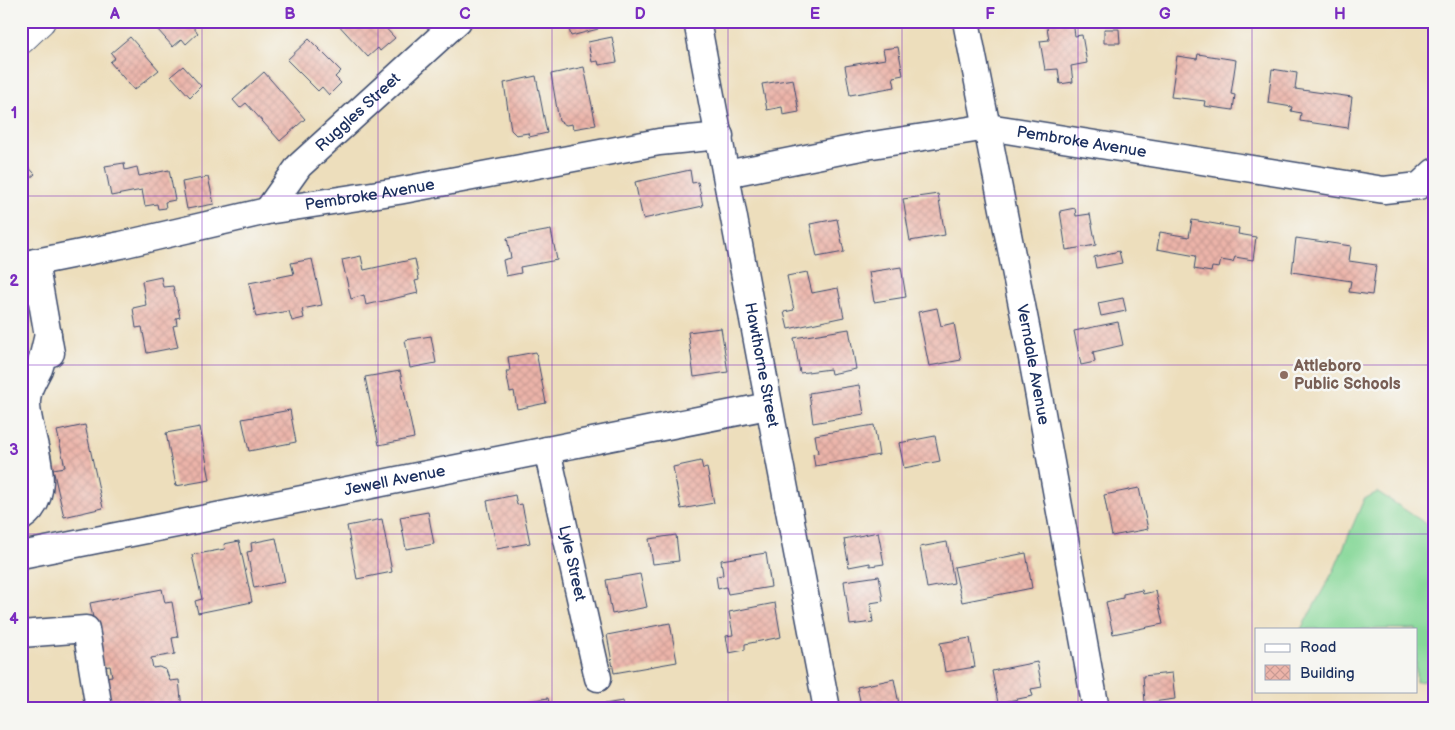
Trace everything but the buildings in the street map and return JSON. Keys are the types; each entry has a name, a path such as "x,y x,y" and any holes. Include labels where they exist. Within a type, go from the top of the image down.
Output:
{"highway":[{"path":"21,40 41,21"}],"street":[{"name":"Ruggles Street","path":"266,211 299,166 458,21"},
{"name":"Hawthorne Street","path":"697,21 720,136 768,406 827,709"},
{"name":"Verndale Avenue","path":"966,21 988,127 1096,709"},
{"name":"Pembroke Avenue","path":"726,174 866,146 988,127 1384,190 1419,186 1434,172"},
{"name":"Pembroke Avenue","path":"28,264 121,245 266,211 398,191 659,142 720,136"},
{"path":"28,264 48,335 55,376"},
{"path":"21,518 34,502 40,488 39,463 27,406 28,390 39,368 48,335"},
{"name":"Jewell Avenue","path":"21,555 768,406"},
{"name":"Lyle Street","path":"547,450 598,678"},
{"path":"21,634 86,629 99,709"}],"green space":[{"path":"1378,492 1434,529 1433,680 1418,682 1418,628 1302,628 1334,570 1364,499"}],"place":[{"name":"Attleboro Public Schools","path":"1284,375"}]}
